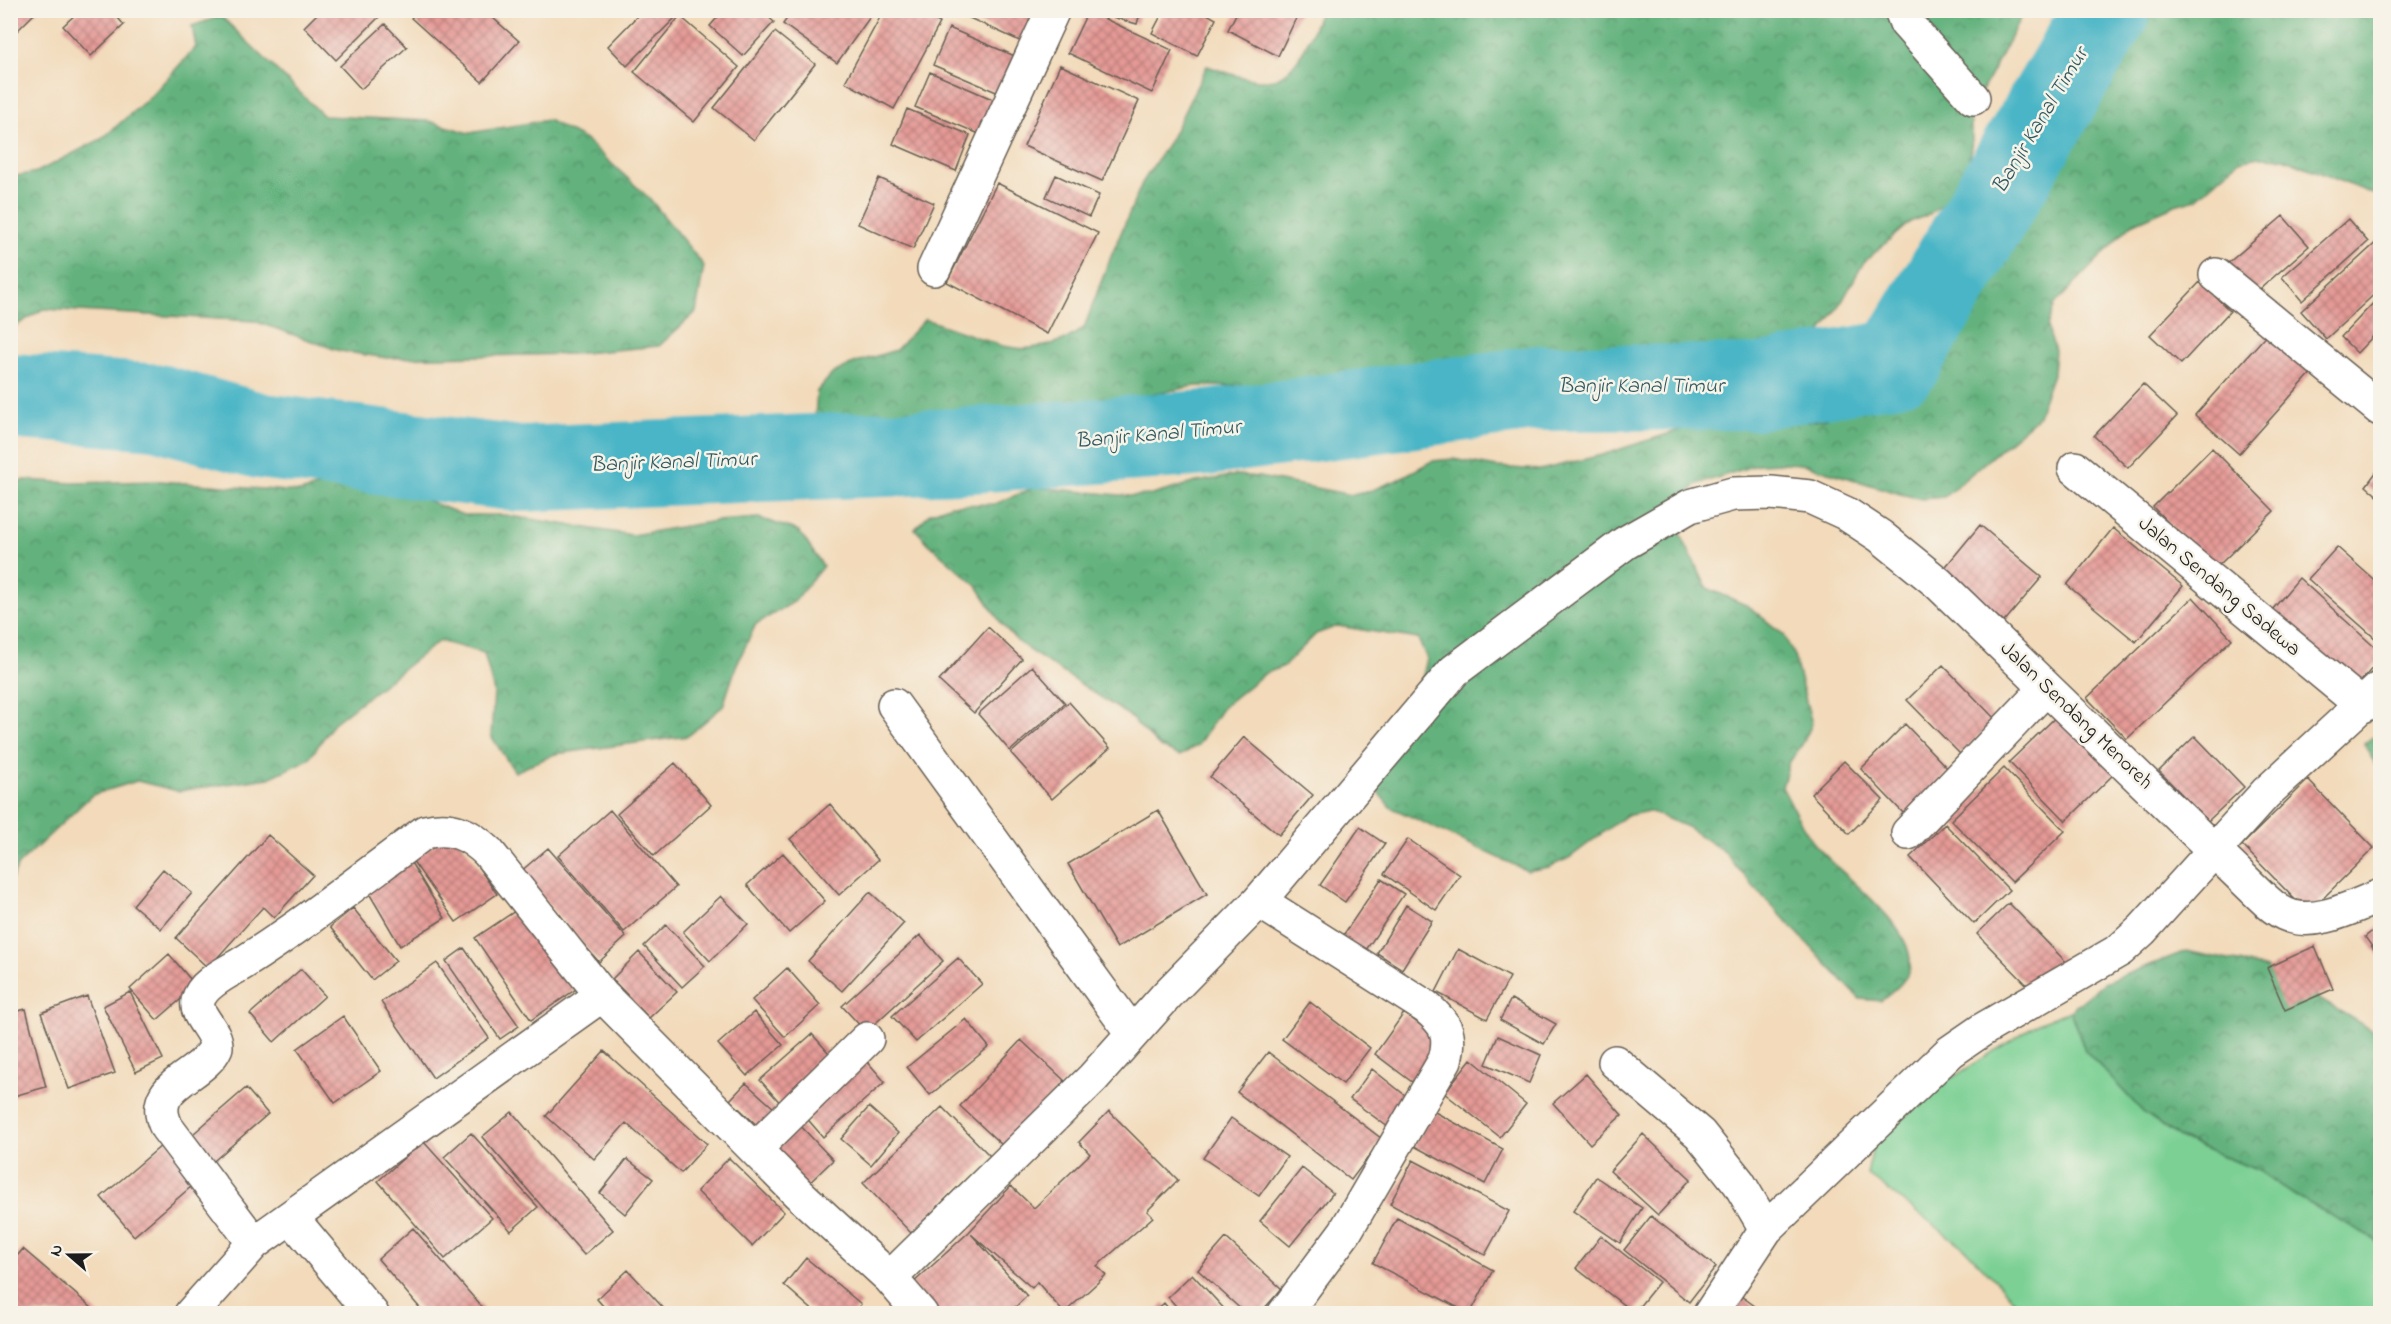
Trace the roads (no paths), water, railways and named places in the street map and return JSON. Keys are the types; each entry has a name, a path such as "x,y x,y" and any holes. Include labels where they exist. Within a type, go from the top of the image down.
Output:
{"street":[{"path":"934,269 1053,10"},
{"path":"1901,10 1906,23 1972,98"},
{"path":"2216,274 2380,409"},
{"name":"Jalan Sendang Sadewa","path":"2075,468 2372,697"},
{"name":"Jalan Sendang Menoreh","path":"890,1278 1093,1078 1132,1033 1259,901 1454,671 1624,543 1690,506 1733,494 1771,493 1810,497 1845,513 1872,530 1938,583 2271,905 2286,915 2312,918 2331,914 2380,896"},
{"path":"1908,833 2046,687"},
{"path":"1710,1314 1767,1229 1950,1052 1982,1030 2120,950 2142,930 2266,793 2372,697"},
{"path":"894,705 1132,1033"},
{"path":"254,1243 167,1128 160,1110 170,1090 209,1058 215,1050 214,1035 197,1004 199,998 209,985 275,943 425,832 438,828 450,829 475,840 488,852 602,994 755,1149 890,1278 921,1314"},
{"path":"1259,901 1426,1007 1440,1019 1447,1031 1448,1045 1445,1060 1344,1232 1284,1314"},
{"path":"190,1314 254,1243 602,994"},
{"path":"755,1149 867,1039"},
{"path":"1615,1062 1700,1134 1739,1183 1767,1229"},
{"path":"291,1217 372,1314"}],"waterway":[{"name":"Banjir Kanal Timur","path":"10,396 157,407 261,436 520,469 958,451 1207,433 1540,388 1757,387 1898,362 2107,10"}]}
